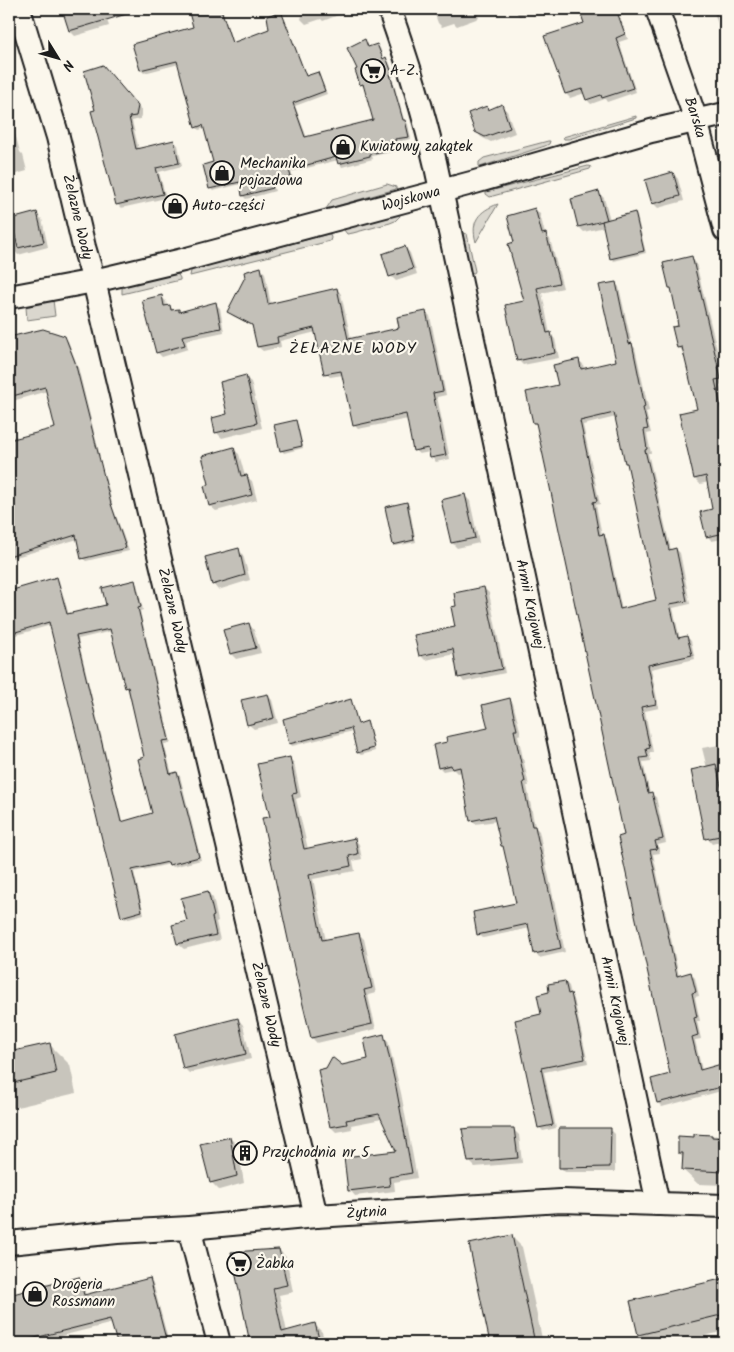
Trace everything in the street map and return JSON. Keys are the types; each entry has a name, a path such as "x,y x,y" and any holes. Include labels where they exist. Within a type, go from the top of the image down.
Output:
{"street":[{"name":"Żelazne Wody","path":"19,9 58,137 84,248 94,281 316,1216"},
{"name":"Armii Krajowej","path":"389,9 405,52 426,122 658,1204"},
{"name":"Barska","path":"657,9 696,120 725,230"},
{"name":"Wojskowa","path":"9,296 94,281 183,260 441,192 696,120 725,114"},
{"name":"Żytnia","path":"9,1243 316,1216 561,1201 725,1206"},
{"path":"189,1228 219,1343"}],"shaded area":[{"path":"636,116 636,118 569,139 564,139 563,137"},
{"path":"550,141 549,144 545,146 479,166 479,162 484,158"},
{"path":"588,166 591,167 590,169 490,197 486,194 486,192"},
{"path":"387,184 396,187 396,189 326,209 332,200"},
{"path":"498,204 476,242 474,235 475,223 481,214"},
{"path":"399,214 400,216 395,221 390,223 347,234 344,230 346,228"},
{"path":"459,232 467,234 474,273 469,272"},
{"path":"330,234 330,241 190,276 191,271 195,269"},
{"path":"177,273 180,280 122,294 122,288 129,285"},
{"path":"53,300 55,316 27,320 26,307"}],"building":[{"path":"62,9 129,9 130,13 69,31"},
{"path":"188,9 221,9 232,43 269,29 267,16 281,11 306,76 318,72 325,91 293,103 305,137 373,120 363,84 360,85 355,70 357,69 347,48 365,39 368,47 377,44 383,59 386,57 392,73 390,74 409,137 395,139 396,148 370,154 370,156 338,164 336,157 289,170 291,177 271,182 273,188 242,196 240,182 209,189 203,165 213,162 203,125 195,128 177,61 140,70 132,44 193,27"},
{"path":"579,9 616,9 625,34 616,38 633,88 602,98 601,95 586,100 582,89 565,94 544,36 584,23"},
{"path":"103,65 138,106 136,116 129,117 136,149 174,140 179,163 156,168 163,194 116,205 91,111 95,110 84,71"},
{"path":"502,104 510,128 485,137 475,132 468,113 487,106 488,110"},
{"path":"673,172 680,196 652,204 645,180"},
{"path":"599,191 607,220 578,227 571,199"},
{"path":"535,208 542,234 546,233 559,283 537,288 547,333 551,332 555,353 517,361 505,305 524,301 508,244 514,242 507,216"},
{"path":"37,212 44,242 18,248 11,219"},
{"path":"635,212 644,251 610,259 602,221"},
{"path":"405,246 413,269 389,277 382,254"},
{"path":"692,256 721,379 715,380 725,425 725,533 706,537 700,512 712,509 706,476 694,479 679,413 697,409 682,347 677,348 672,327 678,326 678,320 663,263"},
{"path":"261,267 268,304 337,288 348,339 399,328 397,317 426,311 443,391 433,393 446,455 430,458 428,448 413,451 406,414 353,426 341,371 324,374 314,328 277,337 278,343 257,347 252,325 227,312 245,277 244,272"},
{"path":"616,282 629,344 632,343 648,429 644,430 647,449 645,450 669,550 676,548 687,601 670,604 678,638 687,636 692,655 648,665 656,704 641,707 650,748 646,749 648,757 640,758 648,793 652,792 663,839 655,841 657,849 650,850 677,976 691,972 696,992 692,993 697,1017 694,1018 698,1035 692,1037 700,1070 725,1063 725,1086 657,1103 651,1079 670,1074 618,837 624,835 536,423 533,423 526,392 558,385 553,365 579,359 581,369 616,361 599,285","holes":["614,413 625,463 627,463 656,600 620,609 604,534 599,535 593,502 597,501 580,421"]},
{"path":"162,295 164,306 170,305 171,310 179,309 179,312 216,302 221,328 182,336 185,345 156,353 142,300"},
{"path":"43,329 65,336 75,362 111,504 126,548 81,559 76,535 9,556 9,440 55,428 45,387 9,397 9,337"},
{"path":"246,375 257,423 215,433 212,418 227,414 220,382"},
{"path":"296,420 302,446 280,451 274,425"},
{"path":"234,447 241,476 247,475 252,495 209,506 204,486 209,484 202,456"},
{"path":"465,494 475,538 451,543 441,500"},
{"path":"407,502 414,540 393,545 385,507"},
{"path":"239,548 245,575 212,585 205,557"},
{"path":"57,577 67,614 106,605 102,588 135,580 141,607 138,608 169,740 162,741 170,774 177,772 199,857 169,865 168,862 132,870 142,911 121,917 49,622 9,634 9,591","holes":["110,629 125,688 128,687 144,757 138,759 152,813 121,822 76,636"]},
{"path":"484,587 502,669 458,678 453,649 419,656 414,635 455,627 451,607 456,606 454,593"},
{"path":"249,623 256,648 230,654 223,630"},
{"path":"268,694 274,718 247,725 241,700"},
{"path":"510,698 517,730 514,730 525,782 523,782 532,826 535,826 561,948 534,954 528,924 477,935 473,912 516,903 503,846 501,846 494,816 470,821 460,767 452,769 451,765 438,768 433,745 447,742 446,737 488,728 482,705"},
{"path":"351,699 358,724 367,721 374,748 357,753 351,728 289,744 283,719"},
{"path":"290,757 297,793 292,794 304,849 355,838 358,854 349,856 351,866 309,875 322,940 359,933 372,988 364,990 372,1024 311,1038 262,818 270,817 257,764"},
{"path":"716,764 725,804 725,835 705,839 691,770"},
{"path":"208,891 216,935 177,944 172,925 187,921 181,898"},
{"path":"565,981 568,994 571,993 585,1059 541,1068 553,1125 538,1128 515,1020 541,1014 537,995 549,992 548,984"},
{"path":"238,1018 246,1054 183,1069 175,1034"},
{"path":"384,1034 412,1173 389,1177 390,1186 348,1191 344,1157 396,1151 379,1114 346,1120 347,1124 330,1127 318,1070 326,1068 332,1057 342,1065 368,1059 364,1039"},
{"path":"50,1043 56,1073 9,1084 9,1052"},
{"path":"514,1128 518,1158 468,1162 462,1129"},
{"path":"559,1128 611,1128 610,1167 559,1168"},
{"path":"694,1134 725,1138 725,1172 682,1170 683,1153 678,1153 678,1136 694,1137"},
{"path":"230,1137 237,1176 210,1183 200,1144"},
{"path":"512,1235 535,1343 490,1343 469,1244"},
{"path":"279,1249 287,1285 273,1288 282,1332 315,1323 320,1343 250,1343 231,1252"},
{"path":"79,1277 84,1295 150,1278 167,1343 117,1343 110,1319 9,1343 9,1295"},
{"path":"725,1278 725,1314 638,1335 630,1301"}],"place":[{"name":"A-Z.","path":"373,71"},
{"name":"Kwiatowy zakątek","path":"343,147"},
{"name":"Mechanika pojazdowa","path":"222,173"},
{"name":"Auto-części","path":"175,206"},
{"name":"Przychodnia nr 5","path":"245,1153"},
{"name":"Żabka","path":"239,1264"},
{"name":"Drogeria Rossmann","path":"35,1294"}],"district":[{"name":"ŻELAZNE WODY","path":"353,348"}]}
